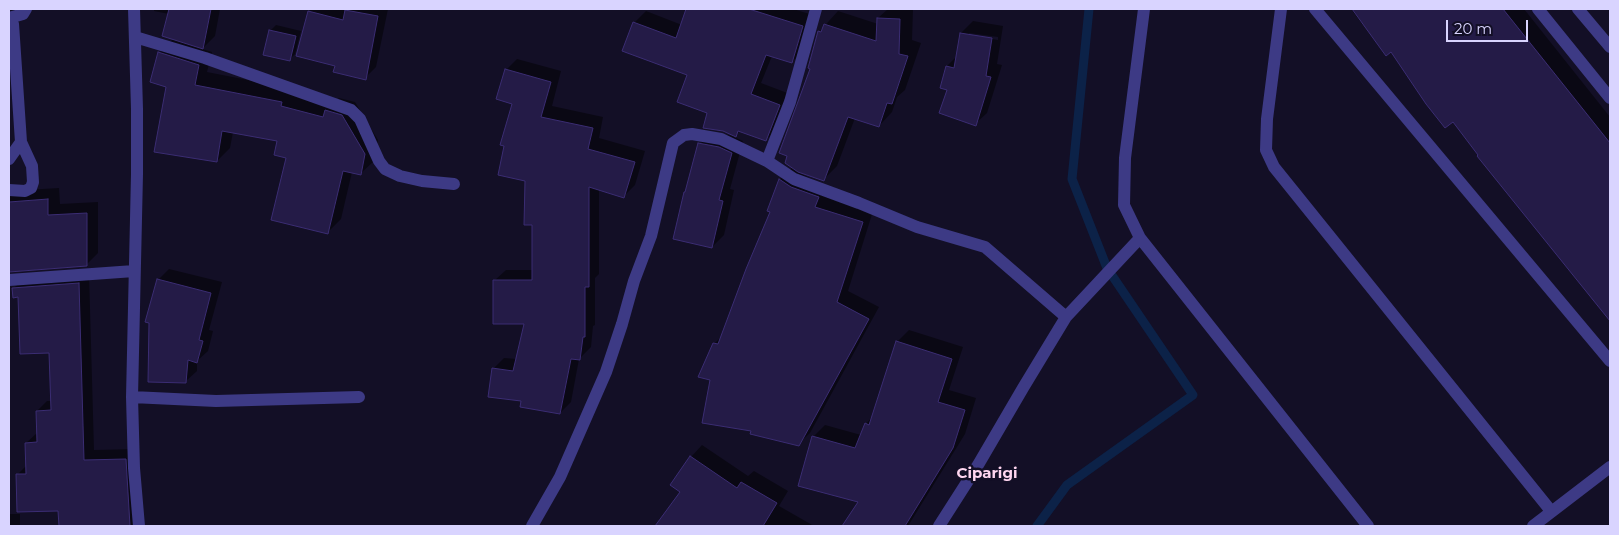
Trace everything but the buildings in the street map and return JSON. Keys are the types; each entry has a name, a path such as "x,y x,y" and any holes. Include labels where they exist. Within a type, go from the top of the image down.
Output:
{"street":[{"path":"9,190 25,191 31,188 33,182 32,166 22,142 13,24 9,18 23,14 26,9"},
{"path":"134,9 137,174 132,397 134,468 139,526"},
{"path":"767,162 790,102 816,9"},
{"path":"1144,9 1125,158 1124,205 1140,238 1368,526"},
{"path":"1282,9 1267,119 1266,150 1274,167 1551,511"},
{"path":"1315,9 1610,361"},
{"path":"1538,9 1610,98"},
{"path":"1578,9 1610,47"},
{"path":"135,37 205,58 351,110 360,119 379,162 386,169 400,176 422,181 454,184"},
{"path":"532,526 560,477 606,372 634,281 651,236 673,143 684,136 692,134 721,139 767,162 794,179 917,227 985,247 1066,317"},
{"path":"9,159 22,142"},
{"path":"939,526 978,465 1066,317 1140,238"},
{"path":"9,280 134,271"},
{"path":"132,397 216,401 359,397"},
{"path":"1532,526 1606,471 1610,485"}],"waterway":[{"path":"1037,526 1067,485 1193,395 1107,268 1072,179 1089,9"}],"district":[{"name":"Ciparigi","path":"987,474"}]}
